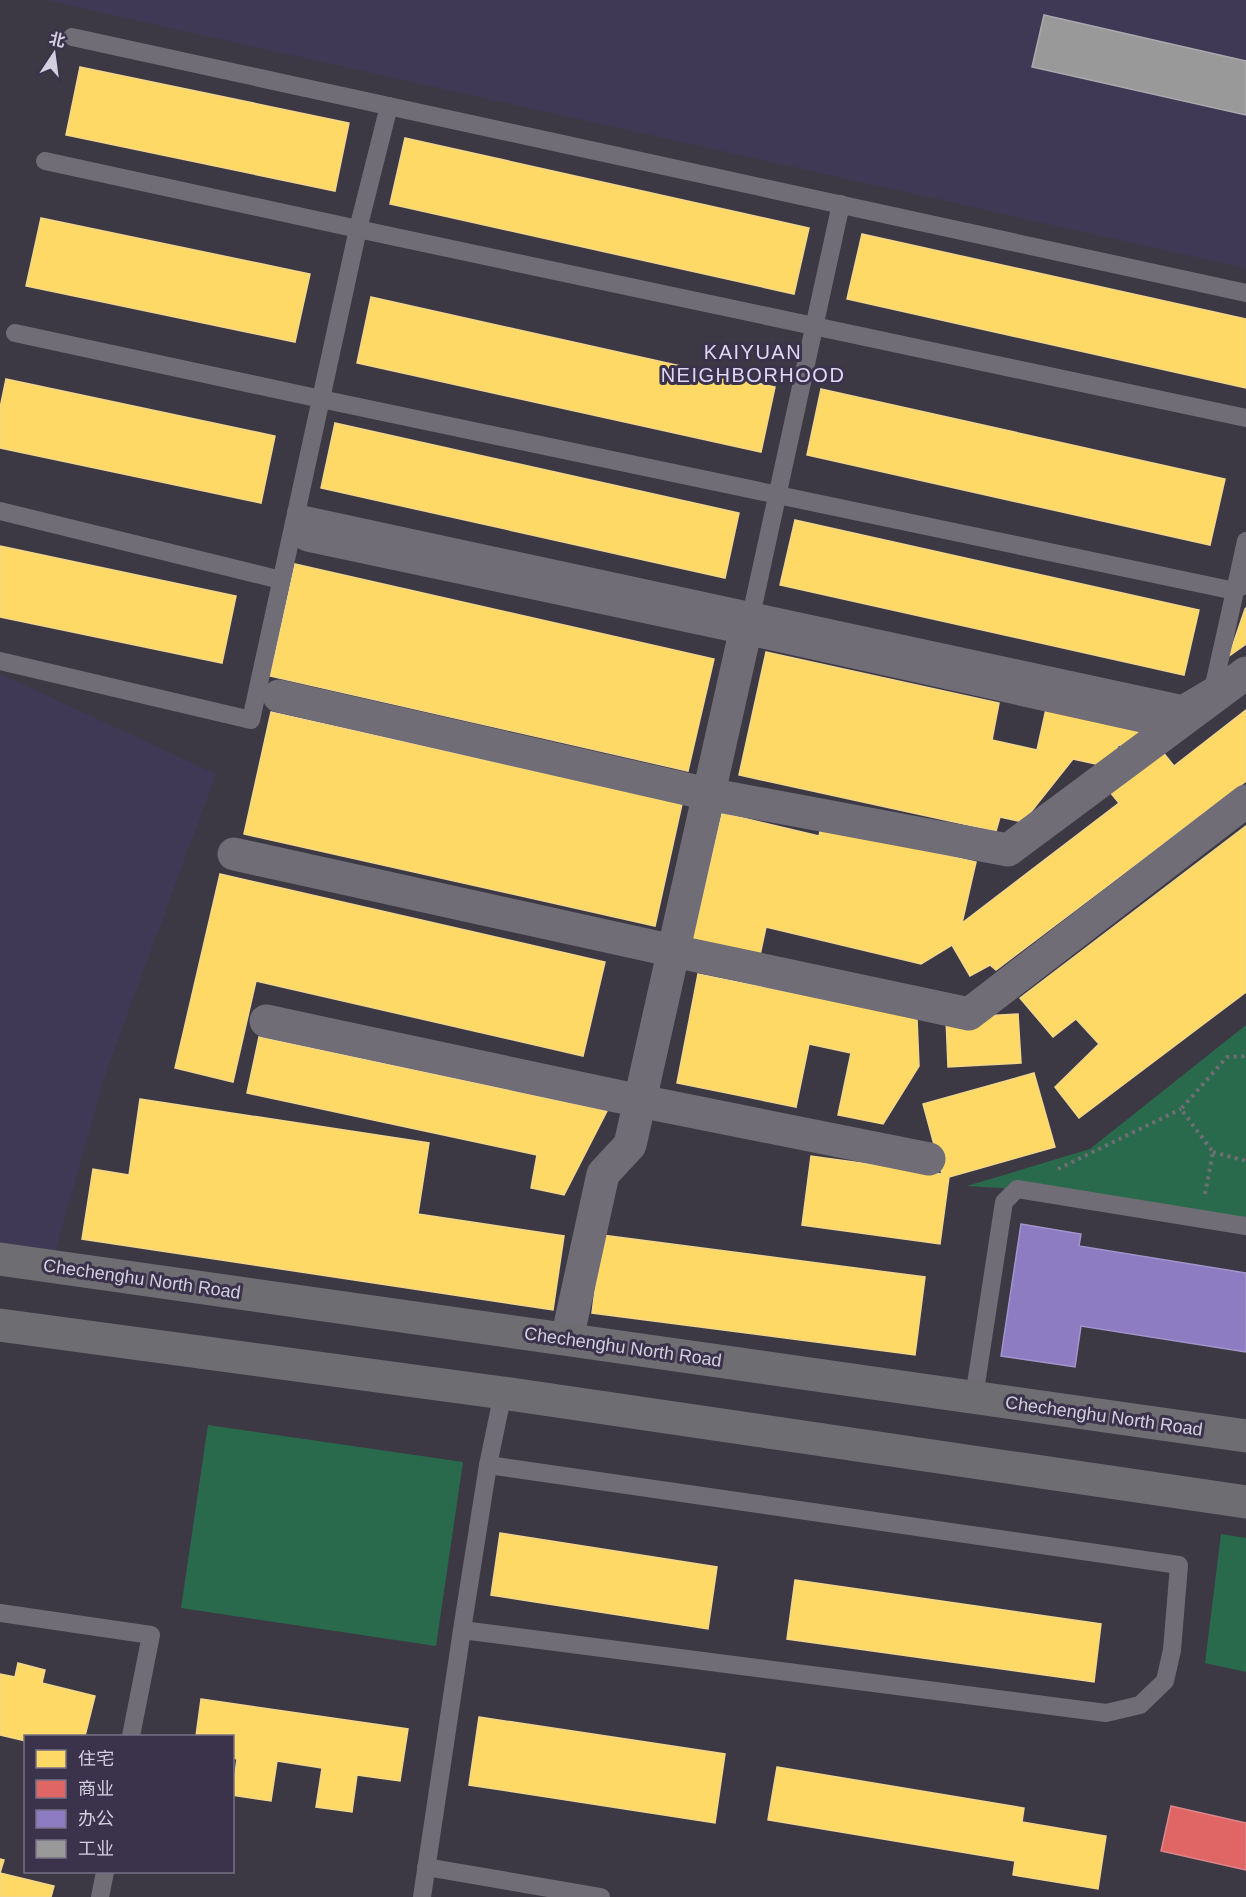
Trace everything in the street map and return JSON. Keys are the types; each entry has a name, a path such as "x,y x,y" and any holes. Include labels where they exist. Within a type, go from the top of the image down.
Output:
{"main road":[{"name":"Chechenghu North Road","path":"0,1259 1246,1436"},
{"path":"0,1325 503,1393 1246,1502"}],"street":[{"path":"302,524 749,620 1169,722"},
{"path":"567,1339 603,1174 630,1144 749,620"},
{"path":"279,696 708,794 1008,850 1246,673"},
{"path":"234,854 969,1014 1246,801"},
{"path":"266,1021 640,1101 929,1159"}],"lane":[{"path":"72,37 1246,292"},
{"path":"0,661 251,720 281,580 302,524 321,399 358,229 389,106"},
{"path":"45,161 1246,418"},
{"path":"841,204 816,327 749,620 1182,704 1214,685 1240,587 1246,541"},
{"path":"15,333 778,495 1240,587"},
{"path":"0,511 281,580"},
{"path":"974,1397 1004,1202 1017,1189 1246,1226"},
{"path":"422,1897 488,1465 503,1393"},
{"path":"462,1630 1106,1713 1140,1705 1165,1681 1172,1650 1179,1565 488,1465"},
{"path":"0,1613 151,1635 131,1735"},
{"path":"426,1867 601,1897"},
{"path":"100,1897 105,1873"}],"path":[{"path":"1017,1189 1181,1109 1227,1057 1246,1056"},
{"path":"1181,1109 1213,1152 1246,1161"},
{"path":"1200,1218 1213,1152"}],"shaded area":[{"path":"46,0 1246,0 1246,268"},
{"path":"0,674 216,774 107,1069 51,1266 0,1259"}],"green space":[{"path":"1246,1025 1246,1226 1017,1189 967,1186 1090,1149"},
{"path":"208,1425 463,1462 436,1646 181,1608"},
{"path":"1221,1534 1246,1538 1246,1672 1205,1663"}],"building: 住宅":[{"path":"80,67 349,123 335,191 66,135"},
{"path":"405,138 809,228 794,294 390,204"},
{"path":"41,218 310,274 295,342 26,286"},
{"path":"862,234 1246,319 1246,388 847,299"},
{"path":"371,297 775,387 761,452 357,363"},
{"path":"6,379 275,436 261,503 0,448 0,408"},
{"path":"821,389 1225,479 1210,545 807,455"},
{"path":"335,423 739,513 725,578 321,488"},
{"path":"795,520 1199,610 1184,675 780,585"},
{"path":"0,546 236,596 222,663 0,617"},
{"path":"295,564 714,659 688,771 270,676"},
{"path":"1245,609 1246,644 1229,656"},
{"path":"766,652 999,703 992,740 1037,750 1048,700 1143,720 1137,749 1118,745 1114,768 1073,759 1023,822 1000,817 996,831 739,775"},
{"path":"1246,710 1246,781 996,970 990,965 970,976 952,945 921,964 766,927 759,960 691,945 722,813 819,836 821,826 976,862 962,923 1119,803 1110,792 1162,751 1174,766"},
{"path":"271,712 682,804 655,926 244,834"},
{"path":"1246,826 1246,992 1079,1118 1055,1087 1099,1044 1076,1019 1053,1037 1020,998"},
{"path":"220,874 605,962 583,1056 256,981 233,1082 175,1068"},
{"path":"698,974 917,1018 919,1066 883,1124 838,1115 851,1053 809,1044 796,1107 677,1083"},
{"path":"1018,1014 1021,1063 948,1067 946,1018"},
{"path":"259,1037 607,1111 564,1195 531,1188 537,1155 247,1093"},
{"path":"1034,1073 1055,1147 949,1177 940,1244 802,1225 811,1156 942,1174 923,1104"},
{"path":"140,1099 429,1143 418,1214 564,1236 553,1310 82,1239 93,1169 129,1175"},
{"path":"602,1235 925,1277 915,1355 592,1313"},
{"path":"500,1533 717,1567 708,1629 491,1595"},
{"path":"795,1580 1101,1624 1094,1682 787,1639"},
{"path":"18,1663 45,1670 42,1683 95,1696 85,1735 24,1735 24,1741 0,1735 0,1674 15,1677"},
{"path":"201,1699 408,1729 400,1781 357,1775 352,1812 316,1807 322,1768 277,1761 271,1801 234,1795 237,1759 234,1758 234,1735 196,1735"},
{"path":"479,1717 725,1754 715,1823 469,1785"},
{"path":"777,1767 1024,1808 1022,1822 1106,1836 1098,1889 1013,1875 1015,1861 768,1820"},
{"path":"0,1859 4,1860 0,1873"},
{"path":"0,1873 54,1886 51,1897 0,1897"}],"building: 商业":[{"path":"1171,1806 1246,1823 1246,1870 1161,1851"}],"building: 办公":[{"path":"1021,1224 1081,1234 1079,1246 1246,1273 1246,1352 1081,1326 1075,1367 1001,1356"}],"building: 工业":[{"path":"1044,15 1246,61 1246,115 1032,67"}],"district":[{"name":"KAIYUAN NEIGHBORHOOD","path":"753,364"}]}
